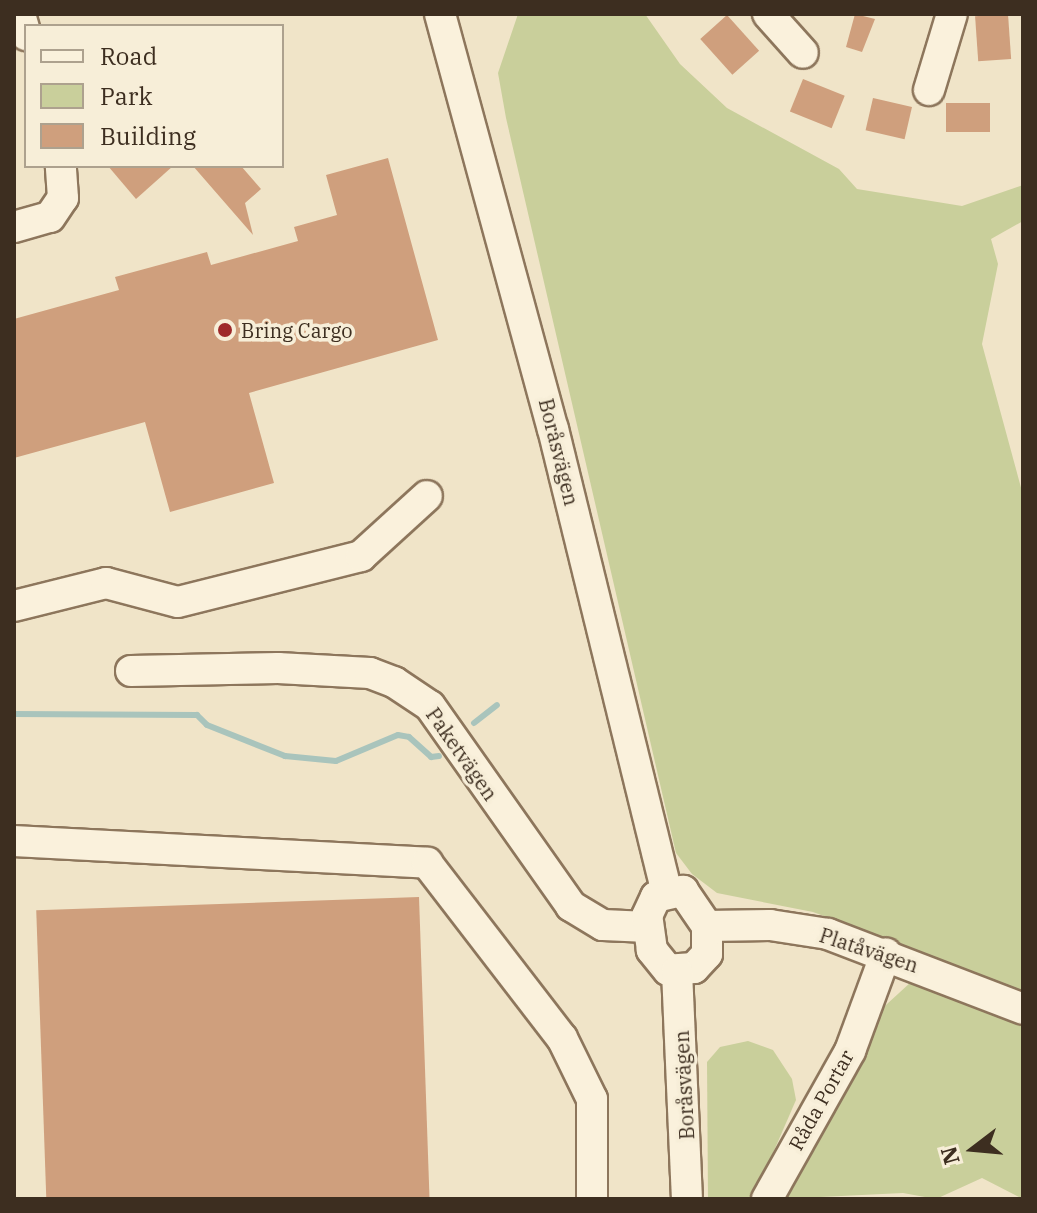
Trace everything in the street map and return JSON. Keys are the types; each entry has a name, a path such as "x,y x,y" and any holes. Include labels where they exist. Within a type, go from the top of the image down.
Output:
{"street":[{"name":"Boråsvägen","path":"440,14 553,429 667,892"},
{"path":"768,14 803,53"},
{"path":"929,90 952,14"},
{"path":"14,227 50,217 63,198 61,168"},
{"path":"14,606 106,583 178,602 361,556 427,496"},
{"name":"Paketvägen","path":"131,671 278,668 370,673 394,682 430,706 571,906 603,925 648,927"},
{"path":"14,841 427,863 562,1038 592,1099 592,1199"},
{"path":"667,892 691,897 707,926 707,954 700,963 677,971 659,962 648,927 650,905 667,892"},
{"name":"Platåvägen","path":"707,926 778,926 828,934 886,953 1023,1009"},
{"name":"Råda Portar","path":"767,1199 850,1051 886,953"},
{"name":"Boråsvägen","path":"677,971 687,1199"}],"green space":[{"path":"518,14 645,14 680,64 727,108 839,169 857,189 962,206 1023,185 1023,221 991,239 998,264 982,344 1023,495 1023,1199 982,1178 936,1199 903,1193 779,1199 875,1015 911,982 924,953 813,912 717,893 692,874 676,853 506,118 498,73"},
{"path":"748,1041 773,1050 792,1079 796,1100 753,1199 708,1199 707,1062 720,1047"}],"building":[{"path":"855,14 875,19 862,52 846,47"},
{"path":"1008,14 1011,59 978,61 975,16"},
{"path":"727,15 759,51 732,75 700,39"},
{"path":"803,79 845,96 832,128 790,111"},
{"path":"873,98 912,107 905,139 866,130"},
{"path":"946,103 990,103 990,132 946,132"},
{"name":"Bring Cargo","path":"388,158 438,340 249,393 274,483 170,512 145,422 14,458 14,319 119,290 115,277 207,252 211,265 298,241 294,227 337,215 326,175"},
{"path":"110,168 171,168 136,199"},
{"path":"195,168 243,168 261,189 245,203 253,235"},
{"path":"419,897 430,1199 46,1199 36,910"}],"waterway":[{"path":"474,723 497,705"},
{"path":"14,714 197,715 207,725 285,756 336,761 398,735 409,737 431,757 439,756"}],"place":[{"name":"Bring Cargo","path":"225,330"}]}
